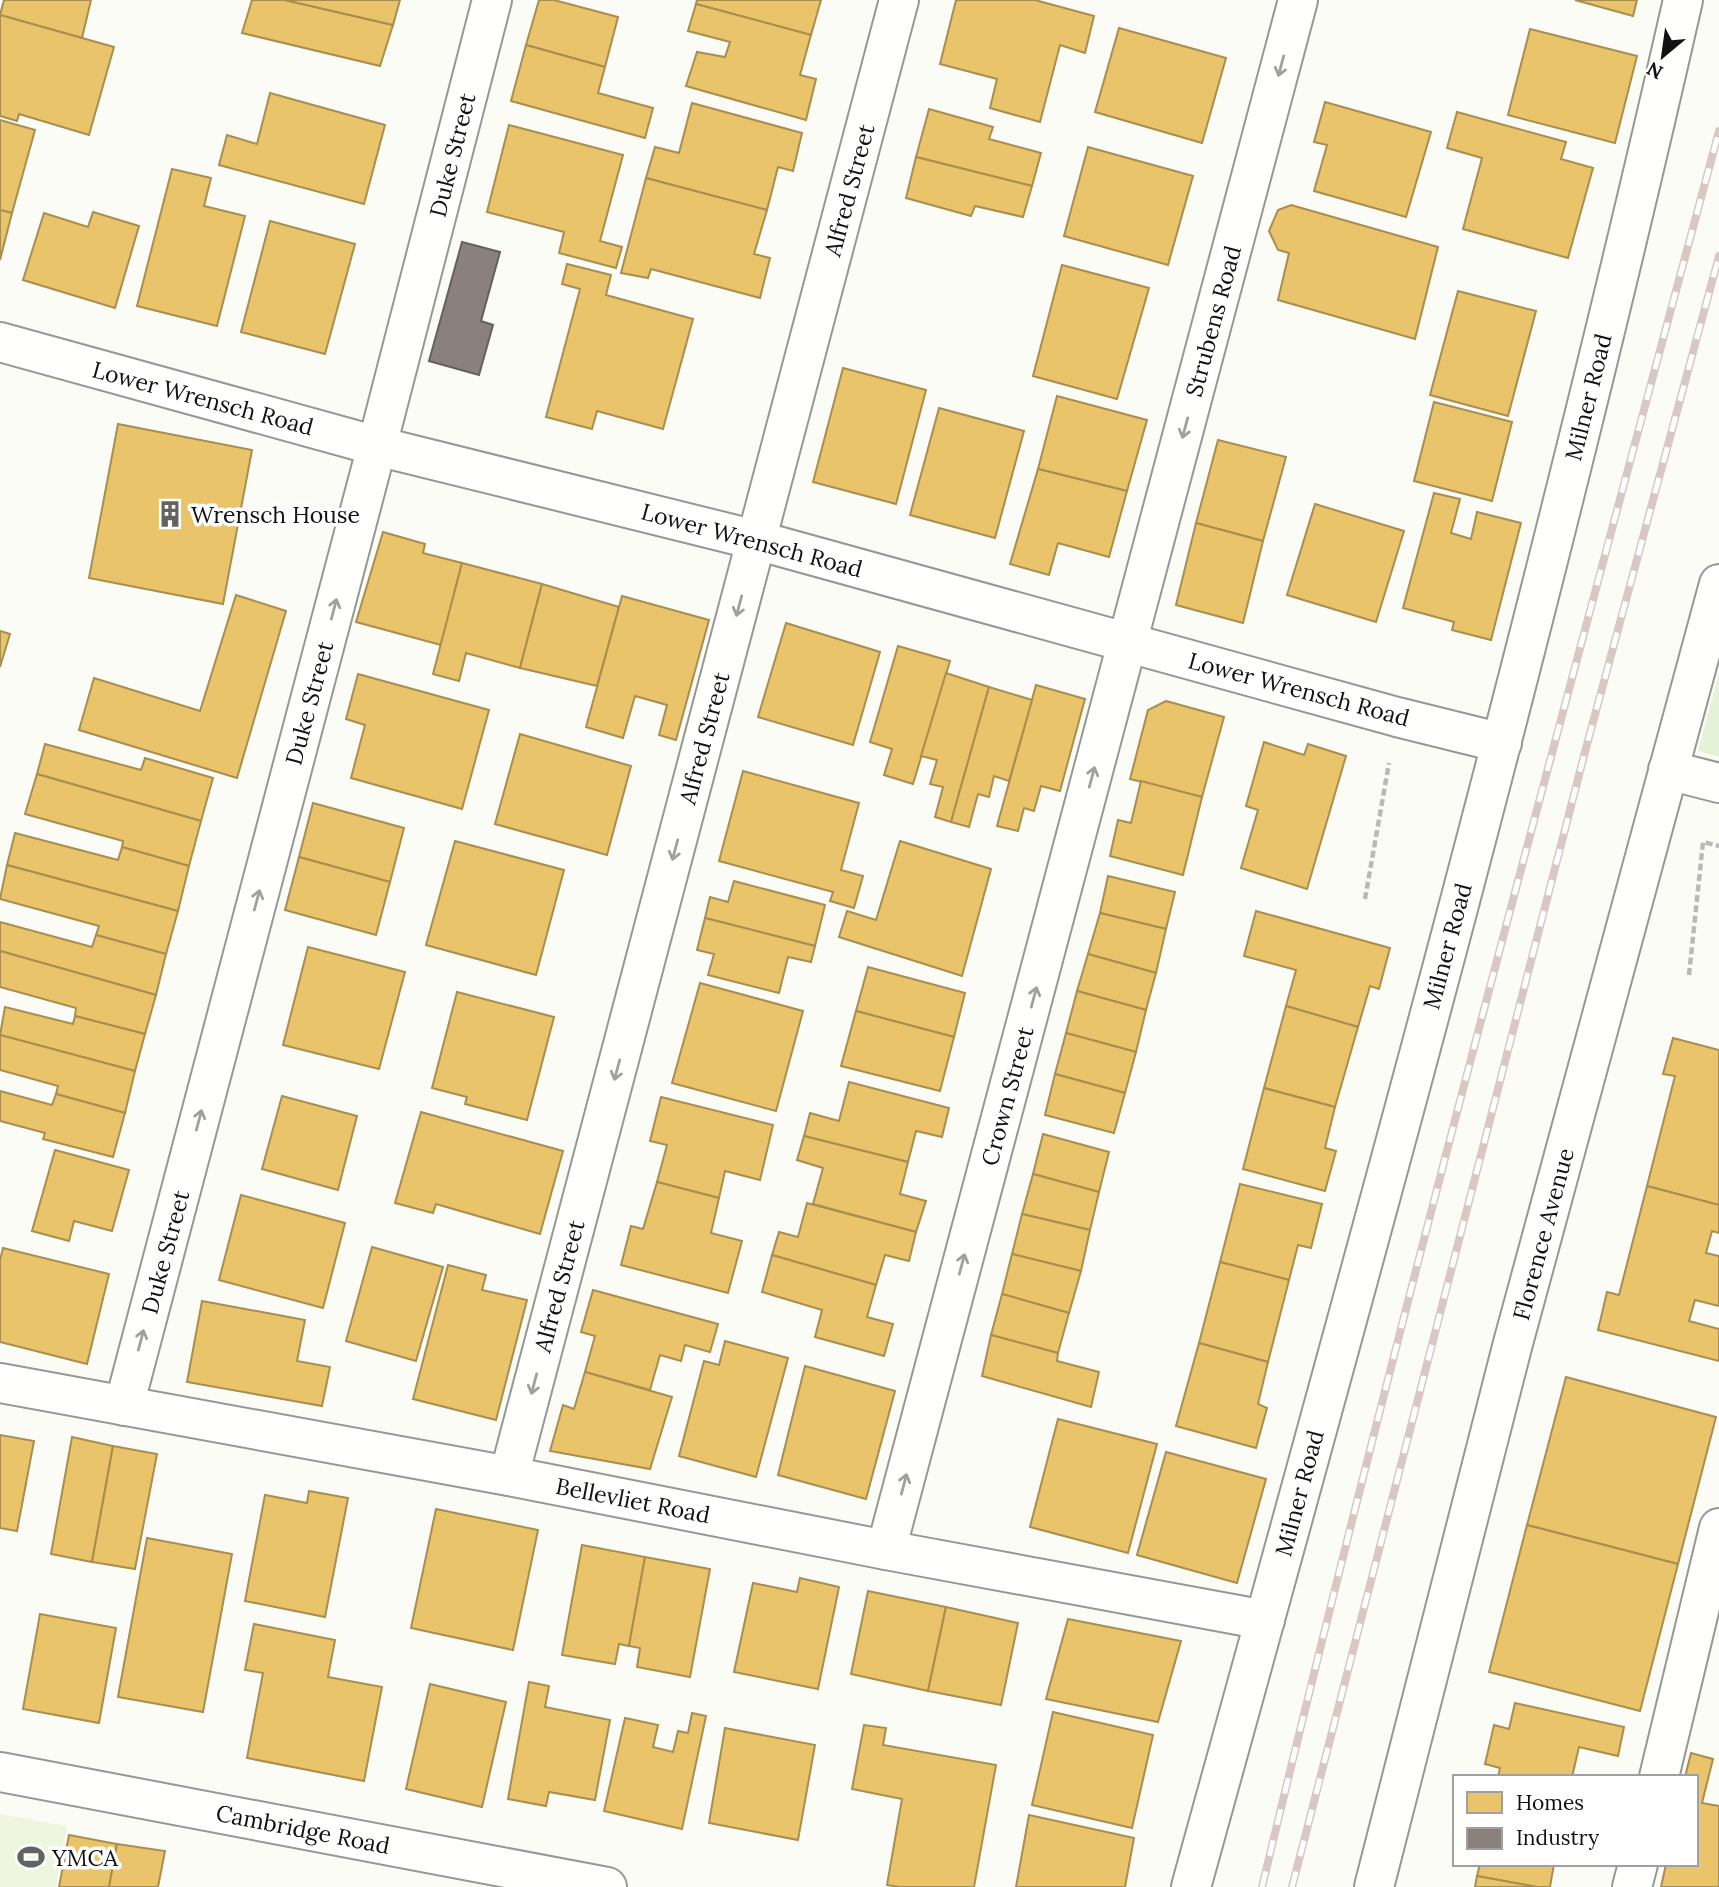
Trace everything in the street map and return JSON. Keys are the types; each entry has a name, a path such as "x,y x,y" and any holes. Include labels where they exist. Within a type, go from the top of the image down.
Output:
{"street":[{"name":"Duke Street","path":"124,1406 492,0"},
{"name":"Alfred Street","path":"509,1476 899,0"},
{"name":"Strubens Road","path":"1128,643 1298,0"},
{"name":"Milner Road","path":"1191,1887 1502,743 1643,175 1683,0"},
{"name":"Lower Wrensch Road","path":"0,342 377,446 756,540 1397,717 1502,743"},
{"name":"Florence Avenue","path":"1374,1887 1512,1347 1719,584"},
{"name":"Crown Street","path":"886,1550 1128,643"},
{"path":"1668,770 1719,783"},
{"name":"Bellevliet Road","path":"0,1383 509,1476 886,1550 1265,1620"},
{"path":"1659,1775 1719,1528"},
{"name":"Cambridge Road","path":"0,1772 607,1887"},
{"path":"1632,1887 1637,1866"}],"path":[{"path":"1365,899 1397,717"},
{"path":"1689,975 1703,842 1719,846"}],"green space":[{"path":"1719,673 1719,757 1698,751"},
{"name":"YMCA","path":"0,1814 67,1826 56,1887 0,1887"}],"building: Homes":[{"path":"4,0 91,0 82,38 0,15"},
{"path":"252,0 285,0 393,25 380,66 242,33"},
{"path":"285,0 400,0 393,25"},
{"path":"539,0 554,0 618,17 605,67 526,45"},
{"path":"697,0 821,0 811,35 696,4"},
{"path":"956,0 1035,0 1094,16 1085,53 1060,45 1040,122 990,108 997,79 940,64"},
{"path":"1575,0 1637,0 1633,16"},
{"path":"696,4 811,35 800,75 816,79 806,120 686,86 697,52 725,57 730,42 688,31"},
{"path":"0,15 114,47 89,135 19,114 17,121 0,116"},
{"path":"1119,28 1226,58 1202,143 1095,112"},
{"path":"1530,29 1637,56 1615,143 1508,115"},
{"path":"526,45 605,67 598,93 653,108 645,138 511,101"},
{"path":"270,93 385,125 364,204 219,165 227,135 257,144"},
{"path":"1325,102 1431,132 1406,217 1314,191 1327,145 1314,142"},
{"path":"692,103 802,133 793,171 778,167 767,210 646,178 655,147 679,153"},
{"path":"929,109 993,127 989,139 1041,153 1032,186 916,157"},
{"path":"1457,112 1566,142 1561,159 1593,168 1568,258 1463,229 1482,158 1447,148"},
{"path":"0,120 35,130 12,213 0,210"},
{"path":"509,125 623,155 600,241 622,247 616,268 559,253 564,232 487,212"},
{"path":"1088,147 1193,176 1168,265 1064,236"},
{"path":"916,157 1032,186 1023,217 975,206 971,216 906,198"},
{"path":"172,169 211,178 204,206 245,216 217,326 137,306"},
{"path":"646,178 767,210 754,254 770,258 760,298 651,269 648,278 621,273"},
{"path":"1291,205 1438,247 1415,339 1278,300 1289,253 1278,250 1269,231 1278,210"},
{"path":"0,210 12,213 0,260"},
{"path":"93,212 139,226 115,308 23,280 44,213 88,227"},
{"path":"270,221 355,244 325,354 241,332"},
{"path":"567,264 611,275 606,295 693,319 663,429 597,411 592,429 546,417 580,289 562,284"},
{"path":"1062,265 1149,288 1117,399 1033,376"},
{"path":"1458,291 1536,311 1508,416 1430,395"},
{"path":"843,368 926,390 896,504 813,482"},
{"path":"1057,396 1147,420 1127,491 1038,469"},
{"path":"1434,402 1512,422 1492,501 1414,481"},
{"path":"939,408 1024,431 995,538 910,515"},
{"name":"Wrensch House","path":"118,424 252,450 223,604 89,578"},
{"path":"1218,440 1286,457 1263,541 1196,523"},
{"path":"1038,469 1127,491 1109,557 1058,543 1049,575 1010,564"},
{"path":"1434,493 1460,499 1451,533 1471,539 1477,512 1521,523 1491,640 1452,630 1454,622 1403,608"},
{"path":"1315,504 1404,531 1376,622 1287,595"},
{"path":"1196,523 1263,541 1243,623 1176,605"},
{"path":"383,532 425,544 423,553 462,563 441,645 356,622"},
{"path":"462,563 542,584 520,668 466,653 459,681 433,674"},
{"path":"542,584 619,607 597,686 520,668"},
{"path":"236,595 286,611 237,778 79,730 94,678 200,711"},
{"path":"622,596 709,620 676,740 659,735 667,705 635,696 623,738 586,727"},
{"path":"786,623 880,652 853,745 758,717"},
{"path":"0,631 10,634 0,667"},
{"path":"898,646 950,661 913,784 884,775 892,749 870,742"},
{"path":"946,673 989,687 951,822 935,817 943,787 930,784 937,760 921,756"},
{"path":"358,674 489,710 462,809 351,778 365,725 346,719"},
{"path":"1036,685 1085,699 1060,791 1041,786 1034,811 1024,808 1018,831 997,826"},
{"path":"989,687 1032,700 1009,781 994,776 989,797 978,794 969,827 951,822"},
{"path":"1166,701 1224,717 1202,797 1130,779 1148,710"},
{"path":"520,734 631,766 607,855 495,824"},
{"path":"1264,742 1304,755 1308,744 1346,756 1307,889 1241,868 1258,810 1246,806"},
{"path":"45,744 141,770 145,758 213,778 201,821 37,774"},
{"path":"743,771 859,803 841,870 863,876 854,908 830,901 833,892 719,861"},
{"path":"37,774 201,821 189,866 122,847 123,841 25,814"},
{"path":"1141,781 1202,797 1183,875 1110,856 1118,820 1131,823"},
{"path":"313,803 404,828 390,882 299,857"},
{"path":"15,833 118,860 122,847 189,866 178,911 7,865"},
{"path":"455,841 564,870 536,975 426,945"},
{"path":"900,841 991,869 962,976 839,937 847,911 876,920"},
{"path":"299,857 390,882 376,935 285,910"},
{"path":"7,865 178,911 166,954 96,935 99,926 0,899"},
{"path":"1108,876 1175,892 1166,929 1100,913"},
{"path":"734,881 825,905 815,946 705,918 710,897 728,902"},
{"path":"1256,911 1390,948 1379,989 1370,986 1358,1027 1286,1006 1296,970 1244,956"},
{"path":"1100,913 1166,929 1156,973 1088,954"},
{"path":"705,918 815,946 811,962 788,957 779,993 708,975 714,954 697,950"},
{"path":"0,922 92,947 96,935 166,954 156,995 0,951"},
{"path":"308,947 405,972 379,1069 283,1045"},
{"path":"0,951 156,995 145,1034 75,1016 76,1008 0,987"},
{"path":"1088,954 1156,973 1146,1010 1077,991"},
{"path":"868,967 965,993 954,1037 856,1011"},
{"path":"700,983 803,1011 776,1111 672,1083"},
{"path":"1077,991 1146,1010 1136,1052 1066,1033"},
{"path":"457,992 554,1017 527,1120 465,1104 467,1097 432,1088"},
{"path":"1286,1006 1358,1027 1335,1107 1264,1088"},
{"path":"5,1007 73,1024 75,1016 145,1034 135,1071 0,1035"},
{"path":"856,1011 954,1037 940,1091 841,1066"},
{"path":"1066,1033 1136,1052 1125,1093 1055,1074"},
{"path":"0,1035 135,1071 125,1113 56,1094 58,1086 0,1070"},
{"path":"1673,1038 1719,1050 1719,1205 1647,1186 1675,1076 1663,1074"},
{"path":"1055,1074 1125,1093 1114,1133 1045,1115"},
{"path":"849,1082 949,1108 942,1137 916,1131 908,1162 804,1136 810,1113 839,1121"},
{"path":"1264,1088 1335,1107 1325,1148 1336,1151 1325,1191 1243,1169"},
{"path":"0,1091 52,1105 56,1094 125,1113 113,1157 43,1139 45,1133 0,1121"},
{"path":"282,1096 357,1116 338,1190 262,1169"},
{"path":"661,1097 773,1125 760,1180 725,1171 719,1198 657,1182 667,1145 650,1141"},
{"path":"421,1112 563,1151 540,1234 436,1204 433,1213 395,1203"},
{"path":"1043,1134 1109,1152 1099,1192 1033,1174"},
{"path":"804,1136 908,1162 900,1194 926,1201 916,1232 813,1204 823,1168 797,1160"},
{"path":"55,1150 129,1170 112,1231 74,1221 69,1241 32,1231"},
{"path":"1033,1174 1099,1192 1090,1230 1022,1214"},
{"path":"657,1182 719,1198 711,1233 742,1241 728,1293 621,1265 631,1226 643,1229"},
{"path":"1240,1184 1322,1204 1311,1248 1298,1245 1289,1280 1220,1262"},
{"path":"1647,1186 1719,1205 1719,1233 1712,1231 1706,1253 1719,1256 1719,1306 1695,1300 1689,1321 1719,1329 1719,1361 1598,1330 1607,1292 1619,1295"},
{"path":"241,1195 345,1223 323,1308 219,1280"},
{"path":"807,1203 916,1232 909,1261 885,1255 876,1285 772,1255 779,1232 798,1237"},
{"path":"1022,1214 1090,1230 1081,1271 1012,1254"},
{"path":"372,1247 443,1267 416,1361 346,1341"},
{"path":"3,1248 109,1274 87,1364 0,1342 0,1260"},
{"path":"1012,1254 1081,1271 1069,1313 1002,1294"},
{"path":"772,1255 876,1285 867,1317 893,1324 884,1356 815,1337 822,1310 762,1292"},
{"path":"1220,1262 1289,1280 1268,1362 1199,1343"},
{"path":"448,1265 486,1275 482,1290 527,1300 496,1420 413,1399"},
{"path":"593,1290 718,1324 710,1352 685,1345 681,1361 660,1355 650,1390 585,1372 595,1336 581,1332"},
{"path":"1002,1294 1069,1313 1058,1353 991,1335"},
{"path":"202,1301 305,1320 297,1361 330,1367 322,1406 187,1382"},
{"path":"991,1335 1058,1353 1057,1361 1099,1372 1091,1407 982,1376"},
{"path":"725,1341 788,1358 756,1477 679,1456 704,1361 719,1365"},
{"path":"1199,1343 1268,1362 1258,1404 1267,1408 1256,1448 1176,1426"},
{"path":"805,1366 895,1391 866,1499 778,1475"},
{"path":"585,1372 672,1397 650,1469 550,1451 563,1405 574,1409"},
{"path":"1566,1377 1716,1417 1678,1564 1527,1525"},
{"path":"1058,1419 1157,1444 1128,1553 1030,1527"},
{"path":"0,1435 34,1441 17,1531 0,1528"},
{"path":"72,1437 113,1446 92,1562 51,1554"},
{"path":"113,1446 157,1454 135,1569 92,1562"},
{"path":"1166,1452 1266,1479 1237,1583 1137,1555"},
{"path":"309,1491 348,1498 325,1617 245,1601 265,1495 307,1503"},
{"path":"436,1509 538,1530 513,1650 411,1628"},
{"path":"1527,1525 1678,1564 1640,1711 1489,1672"},
{"path":"147,1538 232,1554 203,1712 118,1697"},
{"path":"582,1545 645,1557 629,1646 619,1644 615,1664 562,1655"},
{"path":"645,1557 710,1569 690,1677 637,1667 640,1648 629,1646"},
{"path":"800,1578 839,1587 818,1689 734,1672 753,1583 797,1592"},
{"path":"868,1591 946,1607 928,1691 851,1674"},
{"path":"946,1607 1018,1623 1001,1705 928,1691"},
{"path":"40,1614 116,1628 99,1723 23,1709"},
{"path":"1068,1619 1181,1641 1158,1722 1046,1699"},
{"path":"254,1624 335,1640 328,1677 382,1687 364,1781 247,1758 263,1673 245,1670"},
{"path":"529,1682 549,1686 545,1707 610,1720 595,1800 549,1792 546,1806 508,1799"},
{"path":"430,1684 506,1702 482,1807 406,1789"},
{"path":"1515,1703 1624,1727 1618,1756 1579,1747 1572,1775 1498,1775 1500,1768 1485,1764 1494,1725 1509,1729"},
{"path":"1053,1712 1153,1735 1132,1828 1032,1805"},
{"path":"692,1713 706,1716 682,1829 604,1811 625,1718 658,1725 653,1747 673,1752 678,1731 688,1733"},
{"path":"864,1725 886,1728 883,1745 996,1765 974,1887 887,1885 902,1799 852,1789"},
{"path":"725,1728 815,1745 798,1840 709,1823"},
{"path":"1691,1753 1713,1759 1702,1803 1719,1806 1719,1887 1661,1887 1666,1866 1698,1866 1698,1775 1686,1775"},
{"path":"1029,1815 1134,1838 1125,1887 1016,1887"},
{"path":"69,1835 117,1844 109,1887 59,1887"},
{"path":"117,1844 165,1851 158,1887 109,1887"},
{"path":"1480,1866 1554,1866 1550,1887 1477,1876"},
{"path":"1477,1876 1537,1887 1475,1887"}],"building: Industry":[{"path":"462,242 500,252 481,321 493,325 479,375 429,361"}],"railway":[{"path":"1262,1887 1427,1227 1719,131"},
{"path":"1292,1887 1586,748 1719,256"}],"place":[{"name":"Wrensch House","path":"170,514"},
{"name":"YMCA","path":"31,1857"}]}
